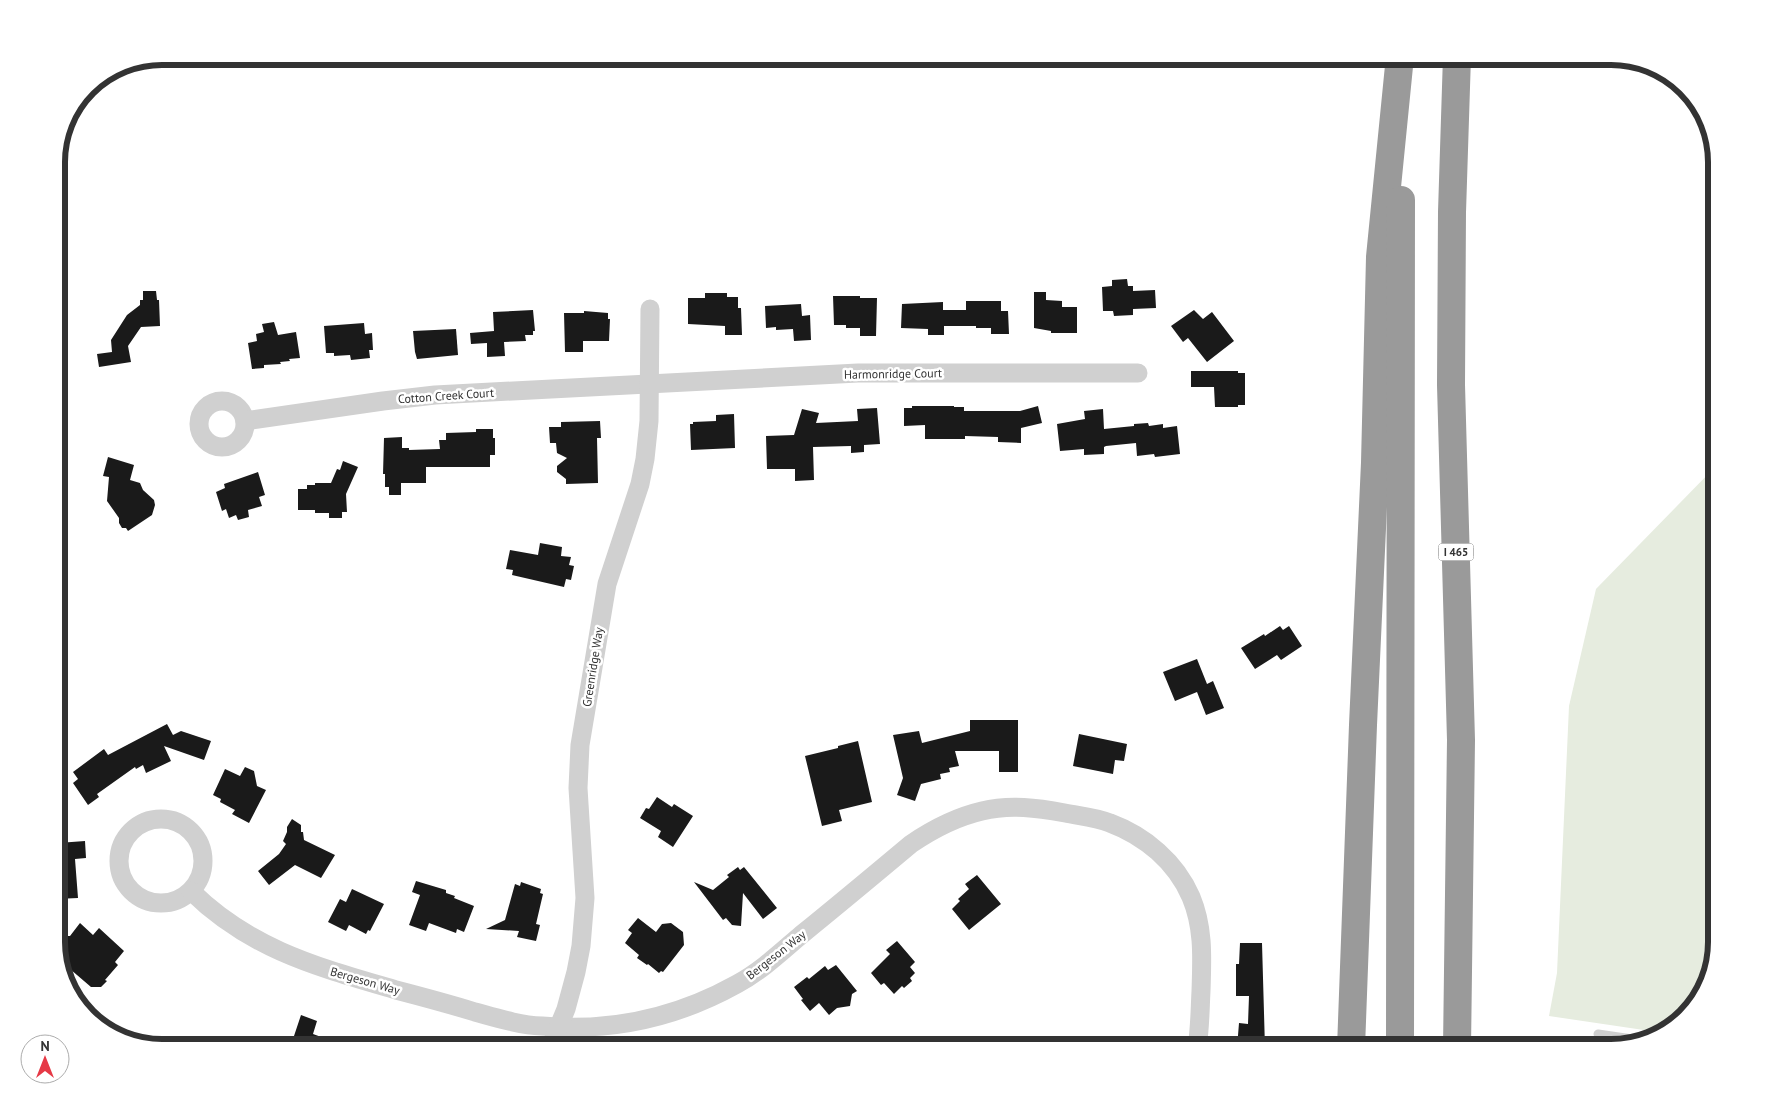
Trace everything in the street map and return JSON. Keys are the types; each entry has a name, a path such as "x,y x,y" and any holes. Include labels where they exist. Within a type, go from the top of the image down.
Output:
{"highway":[{"path":"1351,1039 1363,715 1375,463 1380,257 1400,65"},
{"path":"1400,1039 1401,65"},
{"name":"I 465","path":"1457,65 1452,203 1451,385 1461,740 1457,1039"},
{"path":"1461,740 1474,1039"}],"street":[{"name":"Greenridge Way","path":"554,1039 576,972 584,916 578,788 580,745 608,584 640,484 646,459 649,428 650,309"},
{"name":"Harmonridge Court","path":"648,384 858,373 1138,373"},
{"name":"Cotton Creek Court","path":"245,421 411,397 648,384"},
{"name":"Bergeson Way","path":"191,891 242,932 261,943 315,966 500,1020 559,1028 606,1027 639,1022 683,1010 710,998 761,969 922,835 948,822 983,811 997,808 1041,809 1103,820 1123,828 1148,843 1173,867 1188,891 1198,918 1202,943 1198,1039"},
{"path":"163,819 176,822 189,829 200,844 203,862 199,881 191,891 182,898 165,903 144,900 132,892 122,877 119,862 123,845 130,832 146,822 163,819"}],"lane":[{"path":"1598,1034 1624,1038"}],"shaded area":[{"path":"1708,474 1707,954 1701,979 1688,1001 1670,1019 1650,1031 1549,1016 1557,973 1569,706 1596,589"}],"building":[{"path":"1127,279 1128,286 1133,286 1133,291 1155,290 1156,308 1133,309 1133,315 1114,316 1113,311 1103,311 1102,287 1112,286 1112,280"},
{"path":"143,291 156,291 157,300 159,300 160,326 141,327 128,346 131,362 99,367 97,354 112,352 111,340 127,315 140,305 140,300 143,300"},
{"path":"1034,292 1046,292 1046,300 1062,301 1062,307 1077,307 1077,333 1051,333 1051,331 1034,328"},
{"path":"705,293 727,293 727,297 738,297 738,308 741,308 742,335 725,335 725,326 688,324 688,298 705,298"},
{"path":"833,296 877,298 876,336 860,336 860,328 846,328 846,325 834,325"},
{"path":"966,301 1001,301 1001,311 1008,311 1009,334 991,334 991,328 976,328 976,326 944,326 944,335 928,335 928,329 901,328 902,304 943,302 943,310 966,310"},
{"path":"801,304 802,316 810,315 811,340 794,341 793,329 776,330 776,327 766,328 765,306"},
{"path":"533,310 535,331 533,331 533,335 525,335 526,341 504,342 505,356 487,357 487,343 471,344 470,333 494,331 493,312"},
{"path":"1194,310 1203,319 1212,312 1234,341 1207,362 1188,338 1183,342 1171,326"},
{"path":"584,311 608,313 608,319 610,319 609,341 583,341 583,352 565,352 564,313 584,313"},
{"path":"274,322 278,335 296,332 300,358 289,359 290,361 280,362 281,364 264,365 264,368 252,369 248,343 257,341 256,334 264,332 262,324"},
{"path":"364,323 365,334 372,333 373,350 369,350 370,358 351,360 350,355 334,356 334,353 326,353 324,326"},
{"path":"456,329 458,355 417,359 413,331"},
{"path":"1191,371 1238,371 1238,373 1245,373 1245,405 1238,405 1238,407 1215,407 1214,387 1191,387"},
{"path":"912,406 954,406 964,407 964,411 1020,411 1038,406 1042,423 1021,428 1021,443 998,442 998,437 965,436 965,439 925,439 925,425 904,426 904,408 912,408"},
{"path":"877,408 880,444 864,445 864,452 851,453 851,446 813,447 814,480 795,481 795,469 767,469 766,436 794,435 802,409 819,413 816,423 858,421 857,409"},
{"path":"1103,409 1104,429 1148,423 1149,426 1163,424 1163,428 1177,426 1180,454 1155,457 1154,454 1137,456 1136,443 1106,446 1104,447 1104,454 1084,455 1084,449 1060,451 1057,424 1085,419 1084,411"},
{"path":"734,414 735,448 691,450 690,424 693,424 693,422 716,421 716,415"},
{"path":"600,421 601,438 597,438 598,483 566,484 566,479 557,472 557,466 567,458 557,453 556,443 550,443 549,427 561,427 561,422"},
{"path":"476,429 493,429 495,455 490,455 490,467 426,467 426,483 401,483 401,495 389,495 389,487 385,487 385,474 383,474 384,438 402,437 402,448 409,448 409,450 440,449 439,440 446,440 446,433 476,432"},
{"path":"108,457 134,465 130,480 140,483 143,490 154,500 155,505 152,515 128,531 126,528 122,528 119,518 107,501 109,477 103,476"},
{"path":"343,461 358,467 346,494 347,512 342,512 342,518 329,518 329,513 315,513 315,510 298,510 298,489 307,489 307,485 315,485 315,483 331,483 337,469 340,470"},
{"path":"258,472 265,495 259,497 262,506 248,510 249,517 238,520 236,515 229,518 226,509 222,511 216,492 225,488 224,484"},
{"path":"540,543 562,547 561,556 571,557 569,565 574,566 571,580 566,579 564,587 512,575 513,570 506,569 510,550 538,555"},
{"path":"1280,626 1283,630 1289,626 1302,646 1281,660 1277,655 1255,669 1241,648"},
{"path":"1197,659 1207,684 1213,681 1224,708 1206,715 1197,692 1175,701 1163,672"},
{"path":"970,720 1018,720 1018,772 999,772 999,751 955,751 959,766 949,768 950,772 940,774 941,779 921,784 915,801 897,795 903,778 893,735 919,731 922,743 970,731"},
{"path":"167,724 173,735 181,731 211,741 204,760 164,746 171,761 146,773 143,765 136,769 135,767 97,794 99,797 88,805 73,783 78,779 73,772 104,749 108,755"},
{"path":"1079,734 1127,744 1124,761 1115,760 1113,774 1073,766"},
{"path":"858,741 872,802 839,810 842,821 822,826 805,756"},
{"path":"245,767 254,771 257,786 266,790 249,823 232,814 235,810 220,802 221,799 213,795 225,769 240,776"},
{"path":"657,797 672,807 674,804 693,816 673,847 658,837 661,831 640,818 646,808 649,809"},
{"path":"292,819 301,825 304,840 335,855 321,878 295,865 269,885 258,871 279,854 286,844 283,841 287,827"},
{"path":"85,841 86,858 75,859 78,898 65,899 65,842"},
{"path":"738,867 740,870 744,867 777,908 763,919 743,893 741,926 732,925 726,918 723,920 694,882 713,890 729,877 727,875"},
{"path":"977,875 1001,904 969,930 952,909 960,901 958,899 969,889 965,884"},
{"path":"416,881 446,890 446,893 455,896 454,898 474,906 464,932 457,929 456,933 429,923 426,931 409,925 420,895 412,892"},
{"path":"521,882 541,889 540,893 543,894 536,924 540,925 536,941 517,937 519,931 486,929 505,920 515,884 520,886"},
{"path":"352,889 384,904 370,931 368,930 366,934 349,925 346,931 328,922 340,899 346,902"},
{"path":"638,918 656,932 662,924 671,923 683,932 684,945 663,972 659,973 637,958 639,955 625,943 632,933 628,930"},
{"path":"80,923 93,935 99,928 124,951 115,962 118,965 101,987 91,987 69,970 65,936 70,936"},
{"path":"897,941 915,962 910,967 915,973 910,978 912,981 904,988 902,986 894,994 884,983 881,985 871,973 890,954 886,950"},
{"path":"1240,943 1262,943 1265,1039 1238,1039 1239,1023 1248,1024 1249,996 1236,996 1236,964 1239,964"},
{"path":"836,965 857,991 852,994 850,1006 837,1008 829,1015 819,1003 810,1011 794,987 807,977 809,979 825,966 828,970"},
{"path":"301,1015 317,1021 313,1034 327,1039 293,1039"}]}
